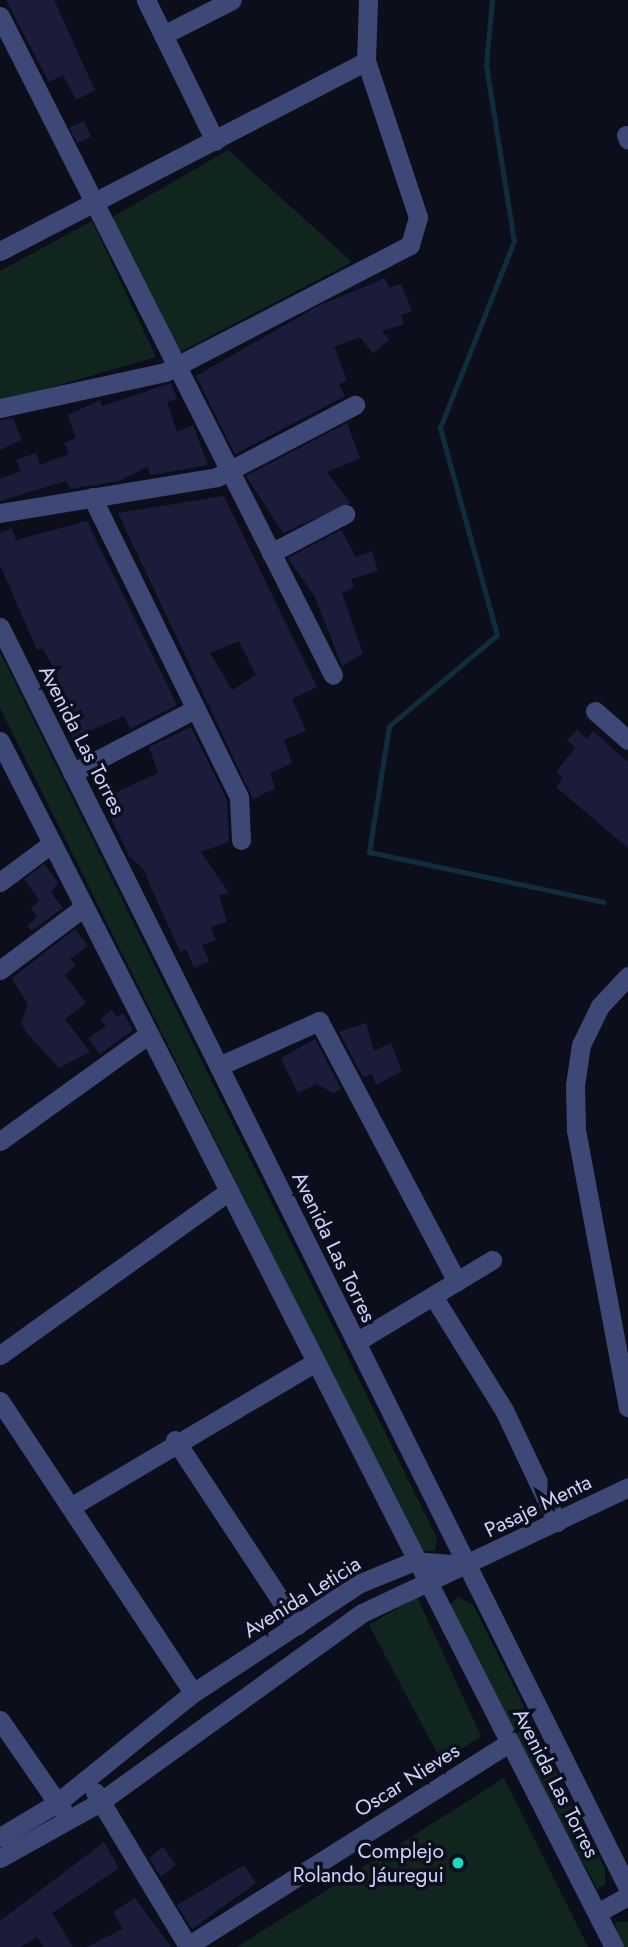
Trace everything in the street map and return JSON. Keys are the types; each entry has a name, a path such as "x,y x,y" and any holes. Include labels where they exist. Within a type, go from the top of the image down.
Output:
{"street":[{"path":"146,0 215,141"},
{"path":"163,35 232,0"},
{"path":"0,408 177,367 410,245 418,217 366,61 369,0"},
{"path":"0,16 333,675"},
{"path":"0,251 366,61"},
{"path":"0,513 92,498 229,470 355,405"},
{"path":"92,498 239,797 241,840"},
{"path":"271,553 345,514"},
{"name":"Avenida Las Torres","path":"0,627 628,1888"},
{"path":"72,772 195,709"},
{"path":"595,711 628,740"},
{"name":"Avenida Las Torres","path":"0,741 424,1582 510,1742 614,1947"},
{"path":"0,882 51,844"},
{"path":"0,970 83,907"},
{"path":"628,976 600,1006 581,1045 575,1085 576,1130 628,1407"},
{"path":"219,1066 319,1021 457,1282"},
{"path":"0,1141 149,1034"},
{"path":"0,1355 229,1191"},
{"path":"356,1342 492,1260"},
{"path":"433,1296 504,1410 557,1522"},
{"path":"72,1506 175,1440 314,1363"},
{"path":"0,1401 194,1693"},
{"path":"175,1440 297,1625"},
{"name":"Pasaje Menta","path":"467,1565 628,1487"},
{"name":"Avenida Leticia","path":"0,1837 57,1803 194,1693 358,1584 414,1561 467,1565"},
{"path":"0,1858 100,1802 362,1613 424,1582 467,1565"},
{"path":"0,1720 70,1821"},
{"name":"Oscar Nieves","path":"187,1946 510,1742"},
{"path":"87,1780 187,1946"},
{"path":"597,1913 628,1896"}],"green space":[{"path":"228,150 352,262 180,352 111,218"},
{"path":"92,221 156,357 0,402 0,271"},
{"path":"0,652 437,1538 435,1551 420,1551 0,708"},
{"path":"417,1597 481,1736 442,1762 369,1625"},
{"path":"458,1597 473,1605 605,1869 605,1885 597,1889 449,1606"},
{"name":"Complejo Rolando Jáuregui","path":"504,1778 588,1947 237,1947"},
{"path":"615,1922 628,1922 628,1947 619,1947"}],"building":[{"path":"6,0 54,0 95,90 76,100 63,75 49,82"},
{"path":"84,121 91,136 77,143 69,128"},
{"path":"385,278 389,288 401,284 412,311 401,315 404,324 382,331 389,340 373,353 360,337 334,347 347,380 339,384 345,396 235,454 196,376 318,306"},
{"path":"171,383 177,399 167,402 177,432 193,425 208,465 151,475 147,467 119,481 70,489 66,481 0,501 0,479 21,471 16,460 36,453 40,465 69,454 64,443 76,438 68,415 100,400 102,406"},
{"path":"13,418 22,440 0,450 0,420"},
{"path":"347,423 360,458 327,472 350,503 283,533 246,476"},
{"path":"224,496 317,687 292,699 306,731 284,740 292,763 270,773 275,788 253,799 118,513","holes":["239,641 256,675 232,690 210,653"]},
{"path":"87,521 177,705 130,729 124,716 73,738 44,683 59,677 42,648 37,650 0,565 0,533 12,528 16,540"},
{"path":"341,530 356,557 372,551 378,571 351,579 354,587 342,593 363,654 342,666 315,597 288,558"},
{"path":"191,727 227,800 229,842 201,852 229,893 219,895 227,922 211,927 216,940 202,945 209,961 194,968 186,949 180,952 143,869 129,856 102,799 158,773 149,747"},
{"path":"577,730 587,739 593,731 628,762 628,848 556,787 563,778 556,772 575,748 567,740"},
{"path":"44,864 58,882 51,893 63,908 31,931 27,926 37,917 31,909 39,900 24,879"},
{"path":"75,929 88,946 70,959 76,965 65,975 86,1003 65,1019 90,1052 59,1068 27,1033 21,1022 28,1005 12,978"},
{"path":"112,1010 117,1017 123,1013 133,1030 100,1054 88,1038 106,1026 100,1019"},
{"path":"366,1023 374,1051 391,1043 402,1071 376,1085 372,1074 363,1077 339,1032"},
{"path":"315,1039 341,1089 333,1093 317,1084 298,1093 281,1058"},
{"path":"104,1842 119,1868 52,1913 73,1947 44,1947 37,1937 20,1947 0,1947 0,1921"},
{"path":"163,1847 176,1865 161,1877 149,1858"},
{"path":"244,1865 256,1883 192,1929 177,1905"},
{"path":"135,1898 171,1947 87,1947 123,1929 113,1912"}],"waterway":[{"path":"492,0 486,65 514,241 440,428 497,635 389,726 369,852 604,902"}],"place":[{"name":"Complejo Rolando Jáuregui","path":"458,1863"}]}
